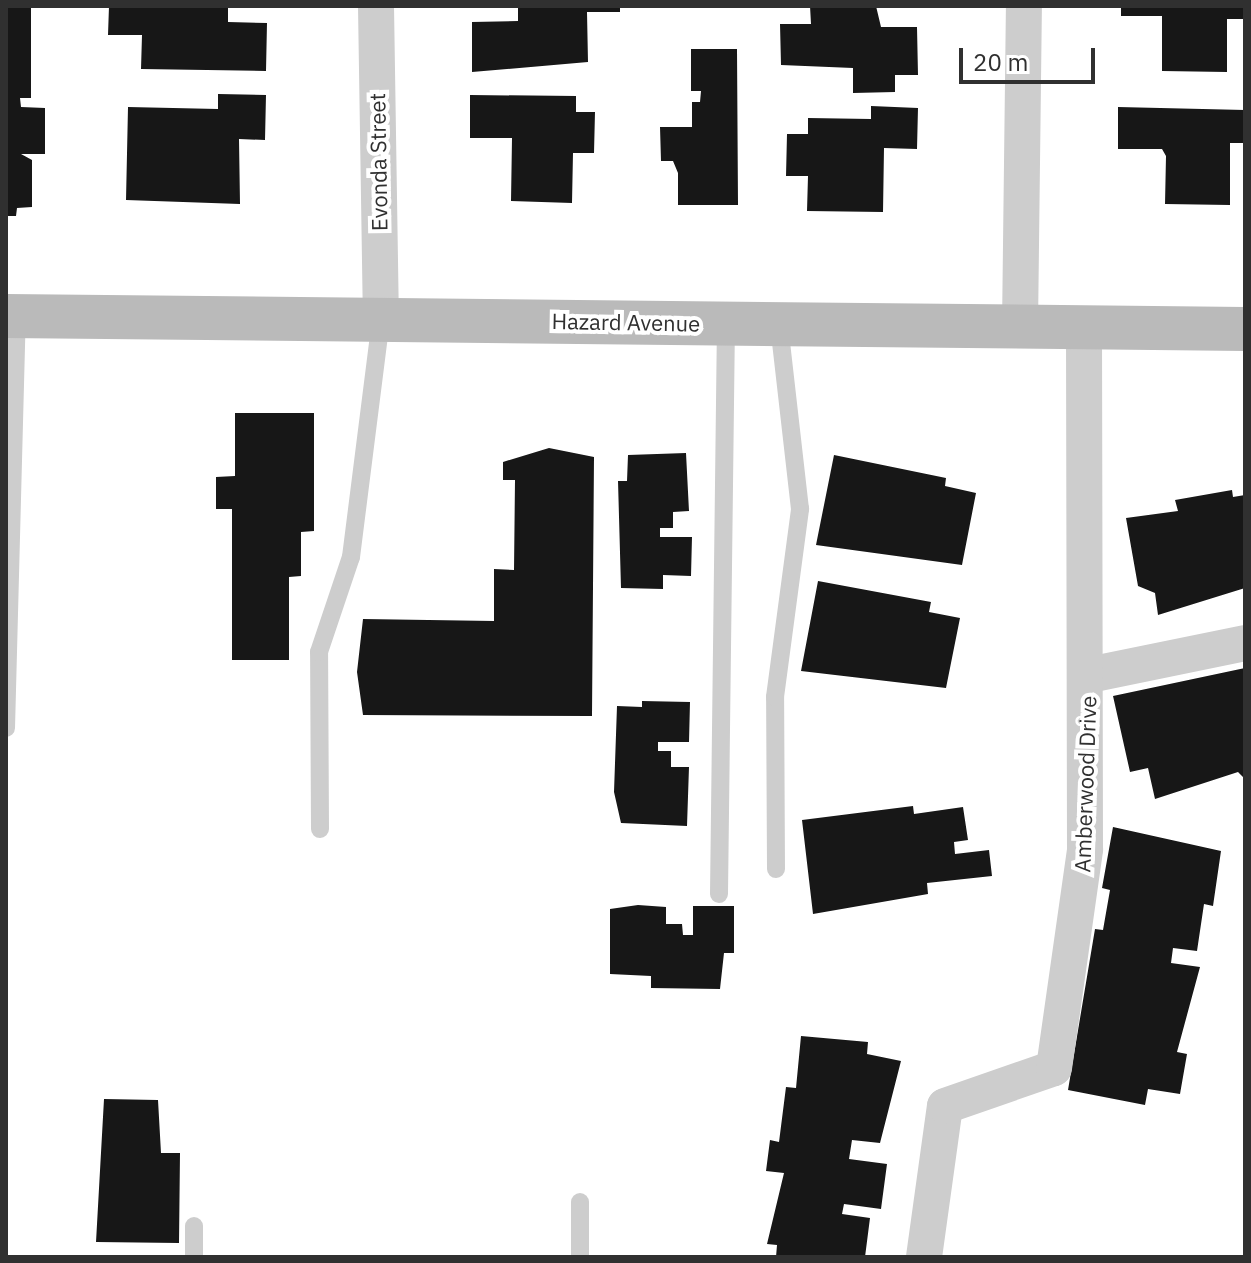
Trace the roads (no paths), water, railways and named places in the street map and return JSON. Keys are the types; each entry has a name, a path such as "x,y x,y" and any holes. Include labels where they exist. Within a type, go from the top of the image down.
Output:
{"street":[{"name":"Evonda Street","path":"376,6 381,319"},
{"path":"1020,327 1024,6"},
{"name":"Hazard Avenue","path":"12,316 1245,329"},
{"name":"Amberwood Drive","path":"924,1257 945,1106 1054,1068 1085,849 1089,675 1084,327"},
{"path":"1089,675 1245,643"}],"lane":[{"path":"6,728 12,316"},
{"path":"320,829 319,652 351,557 381,319"},
{"path":"719,894 726,323"},
{"path":"776,869 775,697 800,509 779,324"},
{"path":"580,1202 580,1257"},
{"path":"194,1226 194,1257"}]}
